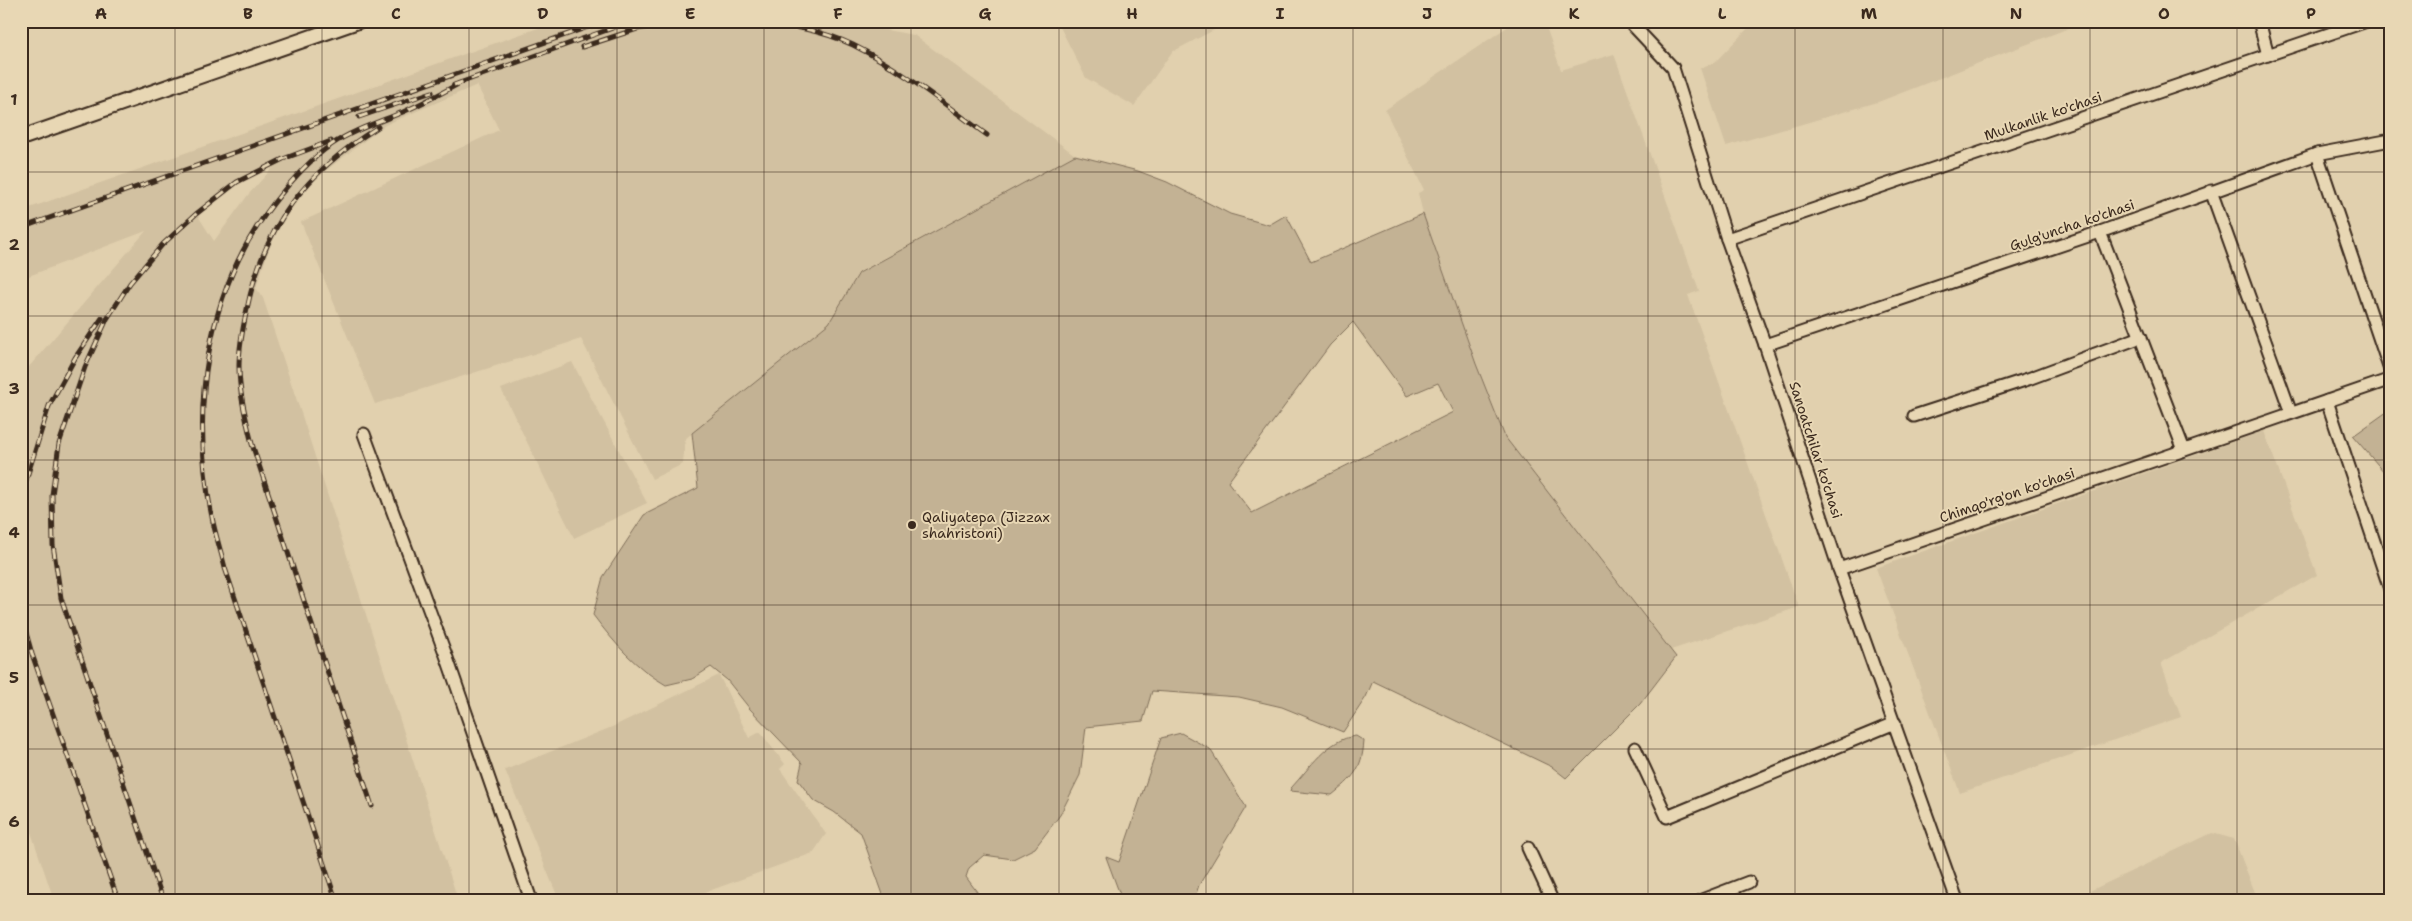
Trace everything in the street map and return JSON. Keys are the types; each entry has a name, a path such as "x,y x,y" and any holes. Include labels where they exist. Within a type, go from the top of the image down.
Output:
{"main road":[{"path":"21,138 358,21"}],"street":[{"name":"Sanoatchilar ko'chasi","path":"1629,21 1673,68 1727,239 1765,345 1839,569 1957,900"},
{"path":"2259,21 2268,55"},
{"name":"Mulkanlik ko'chasi","path":"1727,239 2368,21"},
{"name":"Gulg'uncha ko'chasi","path":"1765,345 2100,232 2318,154 2391,140"},
{"path":"2318,154 2391,373"},
{"path":"2211,191 2291,413"},
{"path":"2100,232 2184,450"},
{"path":"1914,416 2028,379 2140,337"},
{"name":"Chimqo'rg'on ko'chasi","path":"1839,569 2391,378"},
{"path":"2327,401 2391,592"},
{"path":"364,434 447,658 532,900"},
{"path":"1635,748 1667,817 1895,723"},
{"path":"1528,848 1552,900"},
{"path":"1702,900 1749,882"}],"shaded area":[{"path":"558,21 837,21 914,35 1075,155 859,272 829,323 685,439 683,464 652,479 581,339 375,404 301,222 499,130 477,85 385,125 302,189 272,240 256,288 263,298 303,419 458,900 54,900 21,803 21,376 146,231 21,279 21,211","holes":["276,164 248,195 214,241 198,216 224,191"]},
{"path":"1057,21 1231,21 1172,52 1134,106 1086,78"},
{"path":"1516,21 1544,21 1561,70 1614,54 1699,291 1688,295 1799,607 1671,650 1505,437 1476,364 1423,214 1418,193 1424,190 1385,110"},
{"path":"1755,21 2087,21 1878,102 1726,146 1700,68 1715,62"},
{"name":"Qaliyatepa (Jizzax shahristoni)","path":"1075,155 1138,171 1167,182 1230,214 1269,225 1286,215 1311,262 1423,214 1476,364 1505,437 1676,657 1640,704 1566,778 1552,767 1373,681 1366,697 1343,732 1282,707 1239,697 1152,691 1143,721 1086,727 1080,775 1060,815 1035,848 1013,859 984,855 969,868 966,877 983,900 885,900 861,833 834,812 813,800 798,780 802,763 750,709 727,680 711,667 692,679 666,685 635,663 593,615 603,577 644,515 698,488 692,433 829,323 859,273","holes":["1353,322 1407,396 1438,383 1453,412 1252,513 1228,482 1330,345"]},
{"path":"572,362 647,503 574,538 501,389"},
{"path":"2391,409 2391,480 2353,436"},
{"path":"2264,431 2317,575 2161,663 2181,717 1960,793 1876,568"},
{"path":"719,675 749,738 760,732 785,764 780,769 826,834 813,853 684,900 559,900 505,770 612,727"},
{"path":"1181,733 1210,749 1246,807 1199,885 1194,900 1122,900 1106,857 1119,862 1161,738"},
{"path":"1356,736 1364,741 1359,766 1351,778 1332,795 1290,791 1328,748 1346,738"},
{"path":"2212,833 2234,839 2258,900 2071,900"}],"railway":[{"path":"21,228 605,21"},
{"path":"454,85 632,21"},
{"path":"582,47 637,29 686,21"},
{"path":"753,21 791,26 817,32 853,45 905,76 987,135"},
{"path":"336,900 225,568 215,530 206,476 203,435 204,394 209,353 218,313 232,275 250,238 273,204 300,172 323,151 339,140 410,109 460,83"},
{"path":"359,117 432,92"},
{"path":"372,806 252,444 245,415 239,366 243,330 255,279 277,226 309,182 352,144 378,127"},
{"path":"163,900 61,598 53,545 52,495 59,444 85,367 107,319 130,283 163,244 196,214 237,182 283,159 331,141"},
{"path":"21,496 49,406 75,358 102,318"},
{"path":"21,615 32,654 118,900"}],"place":[{"name":"Qaliyatepa (Jizzax shahristoni)","path":"912,525"}]}
